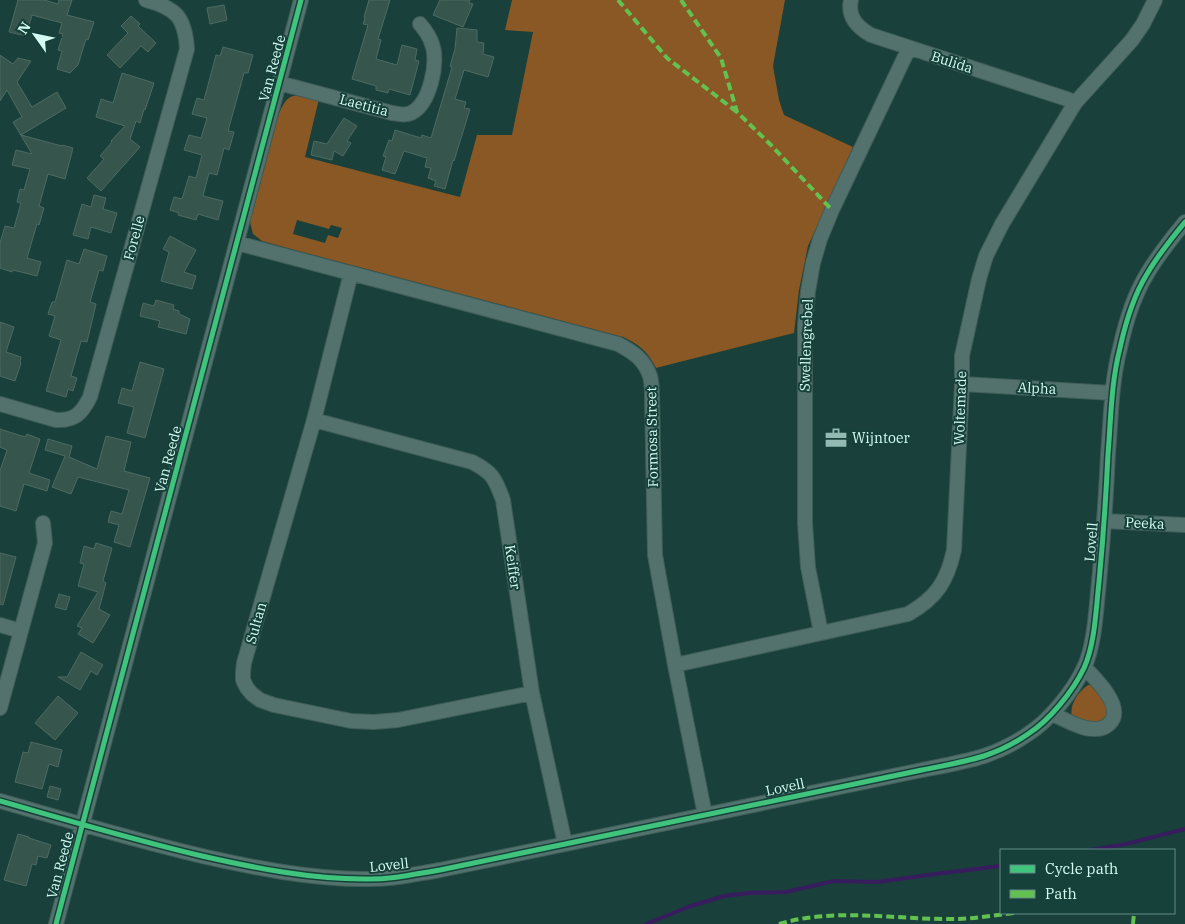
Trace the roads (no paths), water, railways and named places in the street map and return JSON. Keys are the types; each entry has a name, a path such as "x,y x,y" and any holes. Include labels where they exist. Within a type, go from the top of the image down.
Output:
{"street":[{"name":"Forelle","path":"0,404 56,420 64,420 73,418 80,413 90,397 186,49 186,36 182,22 175,13 164,6 146,0"},
{"name":"Van Reede","path":"56,924 301,0"},
{"name":"Bulida","path":"851,0 851,16 855,24 872,36 1075,103"},
{"name":"Woltemade","path":"675,665 908,614 924,605 938,589 947,576 954,550 962,356 986,256 1002,224 1075,103 1138,32 1144,24 1155,0"},
{"name":"Laetitia","path":"279,83 392,113 409,114 420,105 425,97 434,73 433,45 420,24"},
{"name":"Swellengrebel","path":"821,633 808,567 805,523 805,325 808,291 820,239 832,210 910,48"},
{"name":"Lovell","path":"0,801 160,846 237,864 295,874 365,880 440,870 922,770 984,756 1008,746 1030,734 1052,714 1071,689 1084,667 1090,651 1104,521 1112,393 1119,349 1130,312 1145,276 1160,253 1185,222"},
{"name":"Formosa Street","path":"236,243 618,344 633,352 644,364 650,377 652,397 655,555 705,815"},
{"name":"Sultan","path":"352,274 314,420 244,663 243,680 252,694 260,700 274,705 351,720 374,722 398,720 532,693"},
{"name":"Alpha","path":"962,384 1112,393"},
{"name":"Keiffer","path":"314,420 472,462 490,473 497,483 503,500 532,693 565,844"},
{"name":"Peeka","path":"1104,521 1185,525"},
{"path":"0,708 45,543 43,523"},
{"path":"0,625 21,631"},
{"path":"1052,714 1084,727 1095,729 1102,728 1112,720 1114,714 1112,701 1084,667"}],"waterway":[{"path":"1097,849 1126,844 1185,829"},
{"path":"646,924 688,907 724,896 786,892 834,881 877,882 1000,866"}],"place":[{"name":"Wijntoer","path":"836,438"}]}
